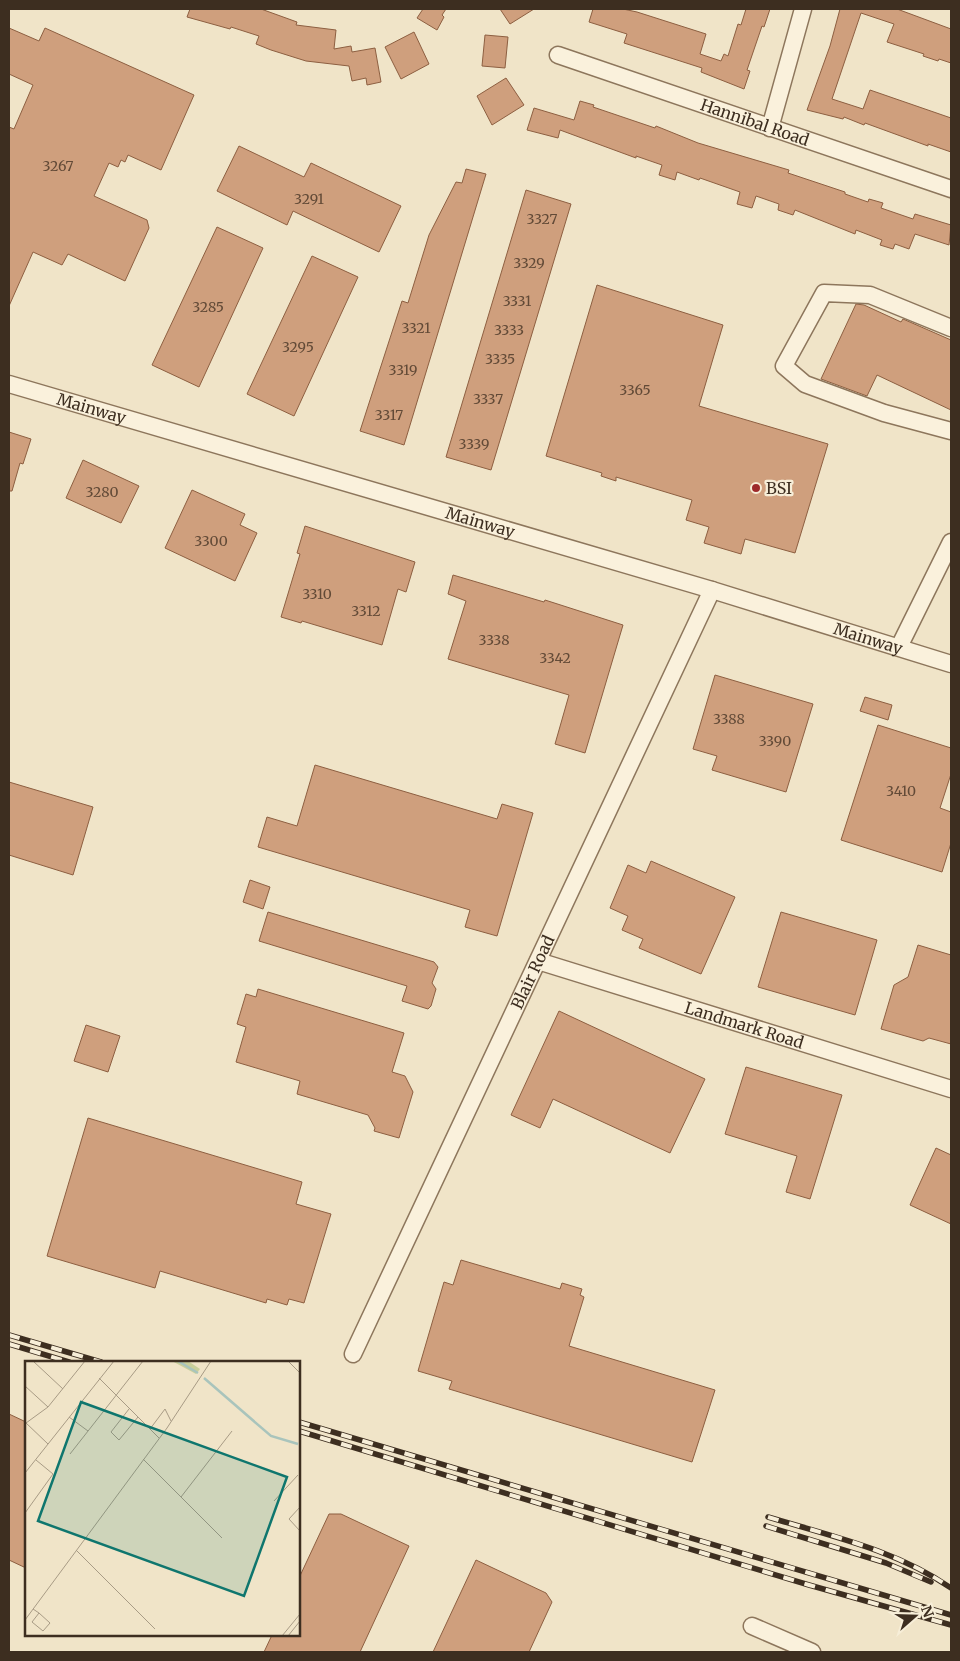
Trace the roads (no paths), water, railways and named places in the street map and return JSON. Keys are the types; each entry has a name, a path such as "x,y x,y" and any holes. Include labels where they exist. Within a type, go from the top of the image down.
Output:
{"street":[{"path":"770,128 803,9"},
{"name":"Hannibal Road","path":"558,55 951,189"},
{"path":"951,328 870,295 824,293 784,366 805,384 884,413 951,431"},
{"name":"Mainway","path":"9,384 712,590 951,664"},
{"path":"899,648 949,553"},
{"name":"Blair Road","path":"353,1354 712,590"},
{"name":"Landmark Road","path":"538,960 558,969 951,1089"},
{"path":"752,1626 812,1652"}],"railway":[{"path":"9,1335 98,1361"},
{"path":"9,1344 66,1361"},
{"path":"300,1422 951,1615"},
{"path":"300,1431 809,1585 951,1625"},
{"path":"768,1517 886,1554 930,1575 951,1588"},
{"path":"766,1526 886,1563 931,1582"}],"place":[{"name":"BSI","path":"756,488"}]}
